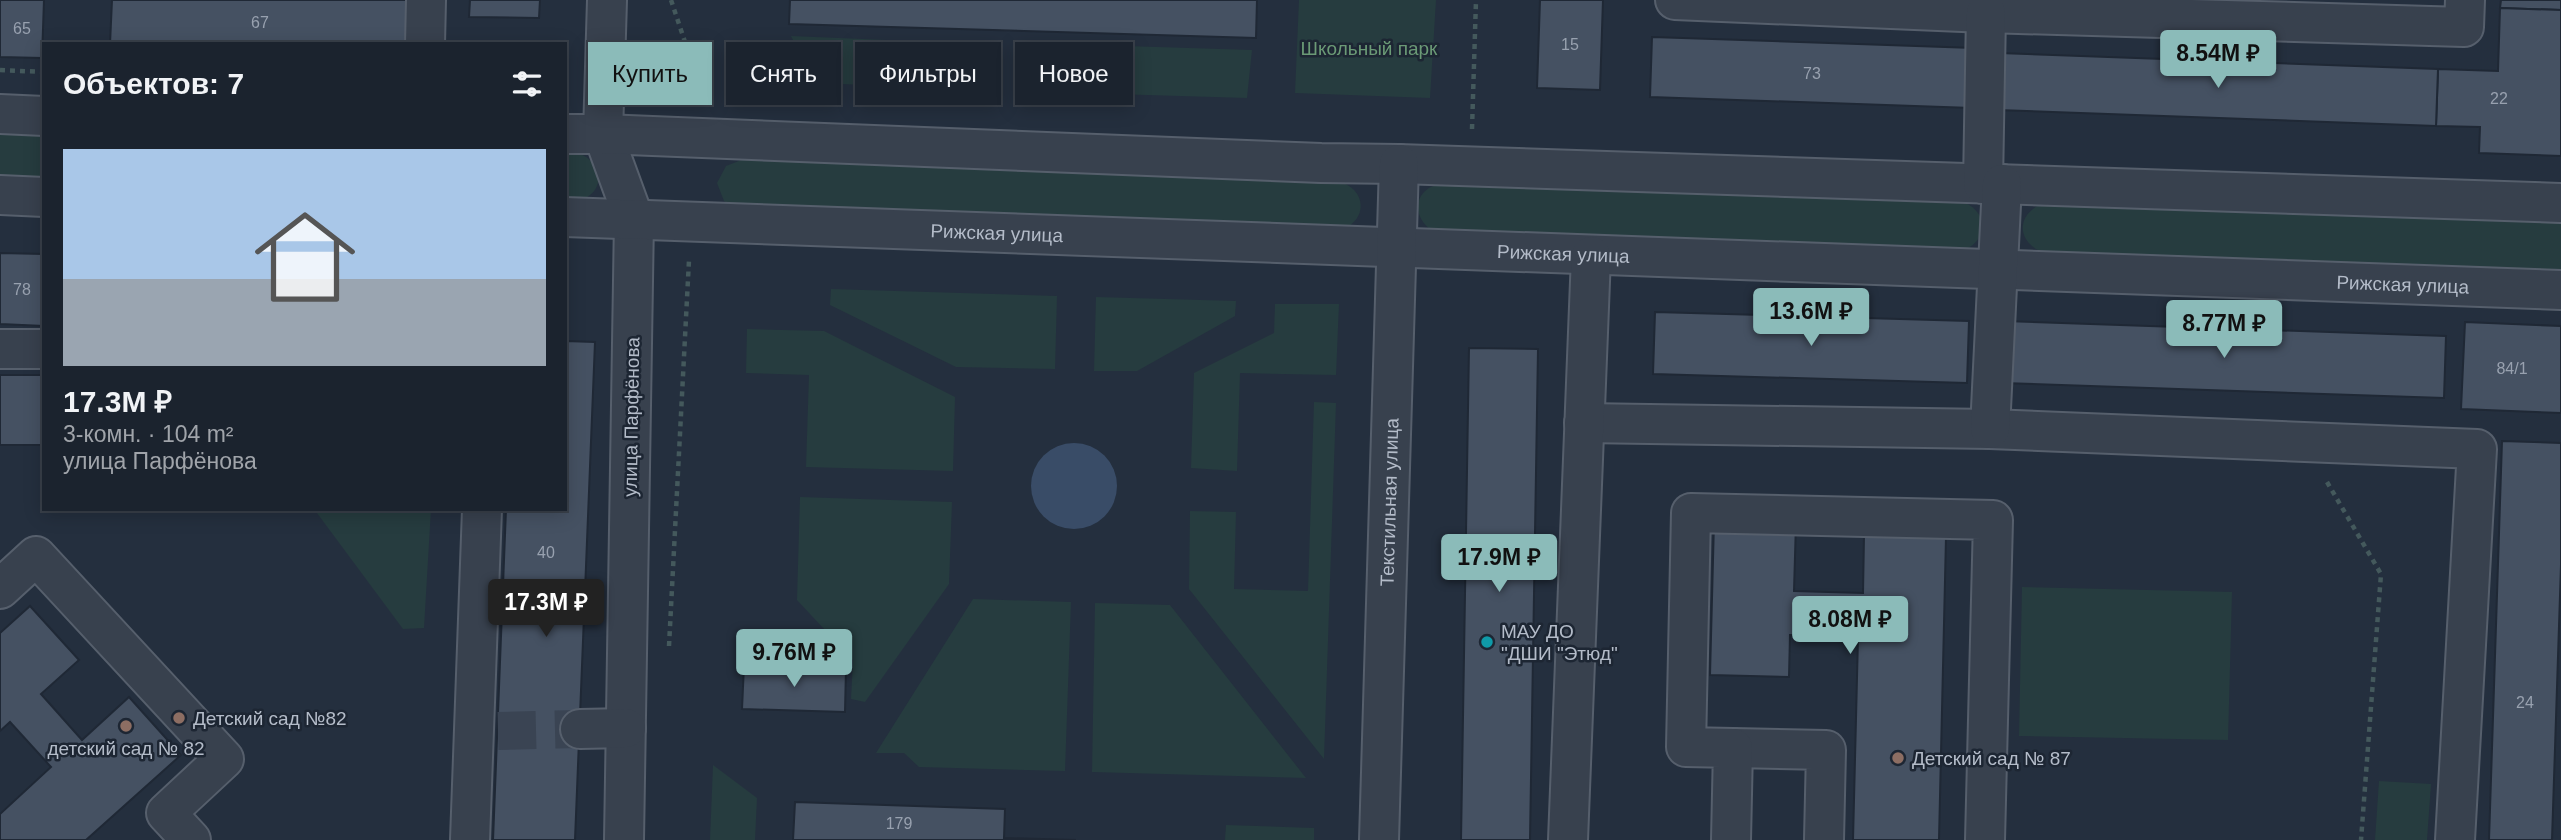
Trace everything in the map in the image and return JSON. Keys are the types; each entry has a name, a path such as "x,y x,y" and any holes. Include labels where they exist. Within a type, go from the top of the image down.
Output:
{"street":[{"path":"425,42 426,0"},
{"name":"улица Парфёнова","path":"607,0 603,134 634,219 624,840"},
{"path":"1675,0 1986,13 2464,27 2465,0"},
{"path":"1986,13 1999,270 1990,429"},
{"path":"0,114 42,116"},
{"path":"567,134 1321,163 2561,203"},
{"name":"Текстильная улица","path":"1379,840 1399,164"},
{"path":"0,195 42,197"},
{"name":"Рижская улица","path":"567,217 2561,290"},
{"path":"1568,840 1591,256"},
{"path":"0,349 42,349"},
{"path":"1584,422 1990,429 2477,449 2455,840"},
{"path":"470,840 486,731 482,511"},
{"path":"1824,840 1826,750 1686,747 1691,513 1993,520 1985,840"},
{"path":"0,589 36,556 224,759 166,813 191,840"},
{"path":"580,729 626,728"},
{"path":"1731,840 1733,748"}],"path":[{"path":"1470,168 1476,0"},
{"path":"0,70 42,72"},
{"path":"669,653 691,221"},
{"path":"2323,474 2381,573 2361,840"}],"green space":[{"name":"Школьный парк","path":"1299,0 1436,0 1430,98 1295,93"},
{"path":"791,36 935,42 855,42 855,85 841,84 841,42 794,42"},
{"path":"1133,46 1252,50 1247,98 1133,95"},
{"path":"0,130 42,132 42,182 0,181"},
{"path":"567,151 586,157 597,171 597,187 583,199 567,202"},
{"path":"744,159 1337,181 1346,184 1358,195 1360,210 1358,217 1344,229 732,207 724,201 717,183 726,166"},
{"path":"1444,183 1958,200 1975,209 1980,216 1982,230 1974,244 1965,250 1432,231 1420,217 1418,202 1427,190"},
{"path":"2039,205 2561,220 2561,271 2047,254 2031,245 2023,232 2025,217"},
{"path":"831,289 1057,296 1055,369 956,367 830,305"},
{"path":"1096,297 1236,301 1235,316 1137,371 1094,371"},
{"path":"1275,304 1339,304 1336,375 1240,373 1237,471 1191,468 1194,373 1274,333"},
{"path":"747,329 824,331 955,397 953,471 806,467 809,375 746,373"},
{"path":"1314,402 1336,403 1324,759 1189,589 1190,511 1236,512 1234,589 1308,591"},
{"path":"800,497 952,502 949,584 865,702 851,699 853,660 797,600"},
{"path":"315,511 431,511 424,628 403,629"},
{"path":"2022,587 2232,592 2228,740 2019,736"},
{"path":"973,599 1071,602 1065,771 919,767 904,753 876,753"},
{"path":"1095,603 1170,605 1306,778 1092,772"},
{"path":"713,765 757,798 755,840 710,840"},
{"path":"2379,781 2431,784 2427,840 2375,840"},
{"path":"1226,825 1314,828 1314,840 1225,840"}],"water":[{"path":"1066,443 1082,443 1105,455 1114,469 1117,486 1114,503 1105,517 1082,529 1066,529 1050,522 1038,510 1031,494 1031,478 1038,462 1050,450"}],"building":[{"path":"0,0 44,0 42,58 0,57"},
{"path":"112,0 409,0 407,42 110,42"},
{"path":"470,0 540,0 539,18 469,17"},
{"path":"790,0 1257,0 1256,38 789,24"},
{"path":"1540,0 1603,0 1600,90 1537,88"},
{"path":"2501,0 2561,0 2561,10 2500,8"},
{"path":"2500,8 2561,10 2561,156 2479,153 2480,127 2436,126 2438,69 2498,71"},
{"path":"1652,37 1974,48 1972,108 1650,97"},
{"path":"1999,53 2438,69 2436,126 1997,110"},
{"path":"0,253 42,254 42,326 0,324"},
{"path":"1655,312 1969,321 1967,383 1653,374"},
{"path":"2005,321 2446,336 2444,398 2002,383"},
{"path":"2465,322 2561,326 2561,413 2461,409"},
{"path":"567,341 595,342 575,840 493,840 506,511 567,511"},
{"path":"1469,348 1538,349 1530,840 1461,840"},
{"path":"0,375 42,375 41,445 0,445"},
{"path":"2502,441 2561,443 2561,565 2552,840 2489,840"},
{"name":"Детский сад № 87","path":"1714,521 1796,522 1794,591 1863,593 1864,535 1946,537 1939,840 1853,840 1858,637 1790,635 1789,677 1710,675"},
{"name":"детский сад № 82","path":"30,606 79,660 41,694 82,740 129,697 181,755 86,840 0,840 0,814 51,767 10,722 0,731 0,633"},
{"path":"744,665 846,668 845,712 742,709"},
{"path":"795,802 1005,809 1004,838 1076,840 793,840"}],"tunnel":[{"path":"498,731 580,729"}],"place":[{"name":"МАУ ДО \"ДШИ \"Этюд\"","path":"1487,642"},
{"name":"Детский сад №82","path":"179,718"},
{"name":"детский сад № 82","path":"126,726"},
{"name":"Детский сад № 87","path":"1898,758"}]}
